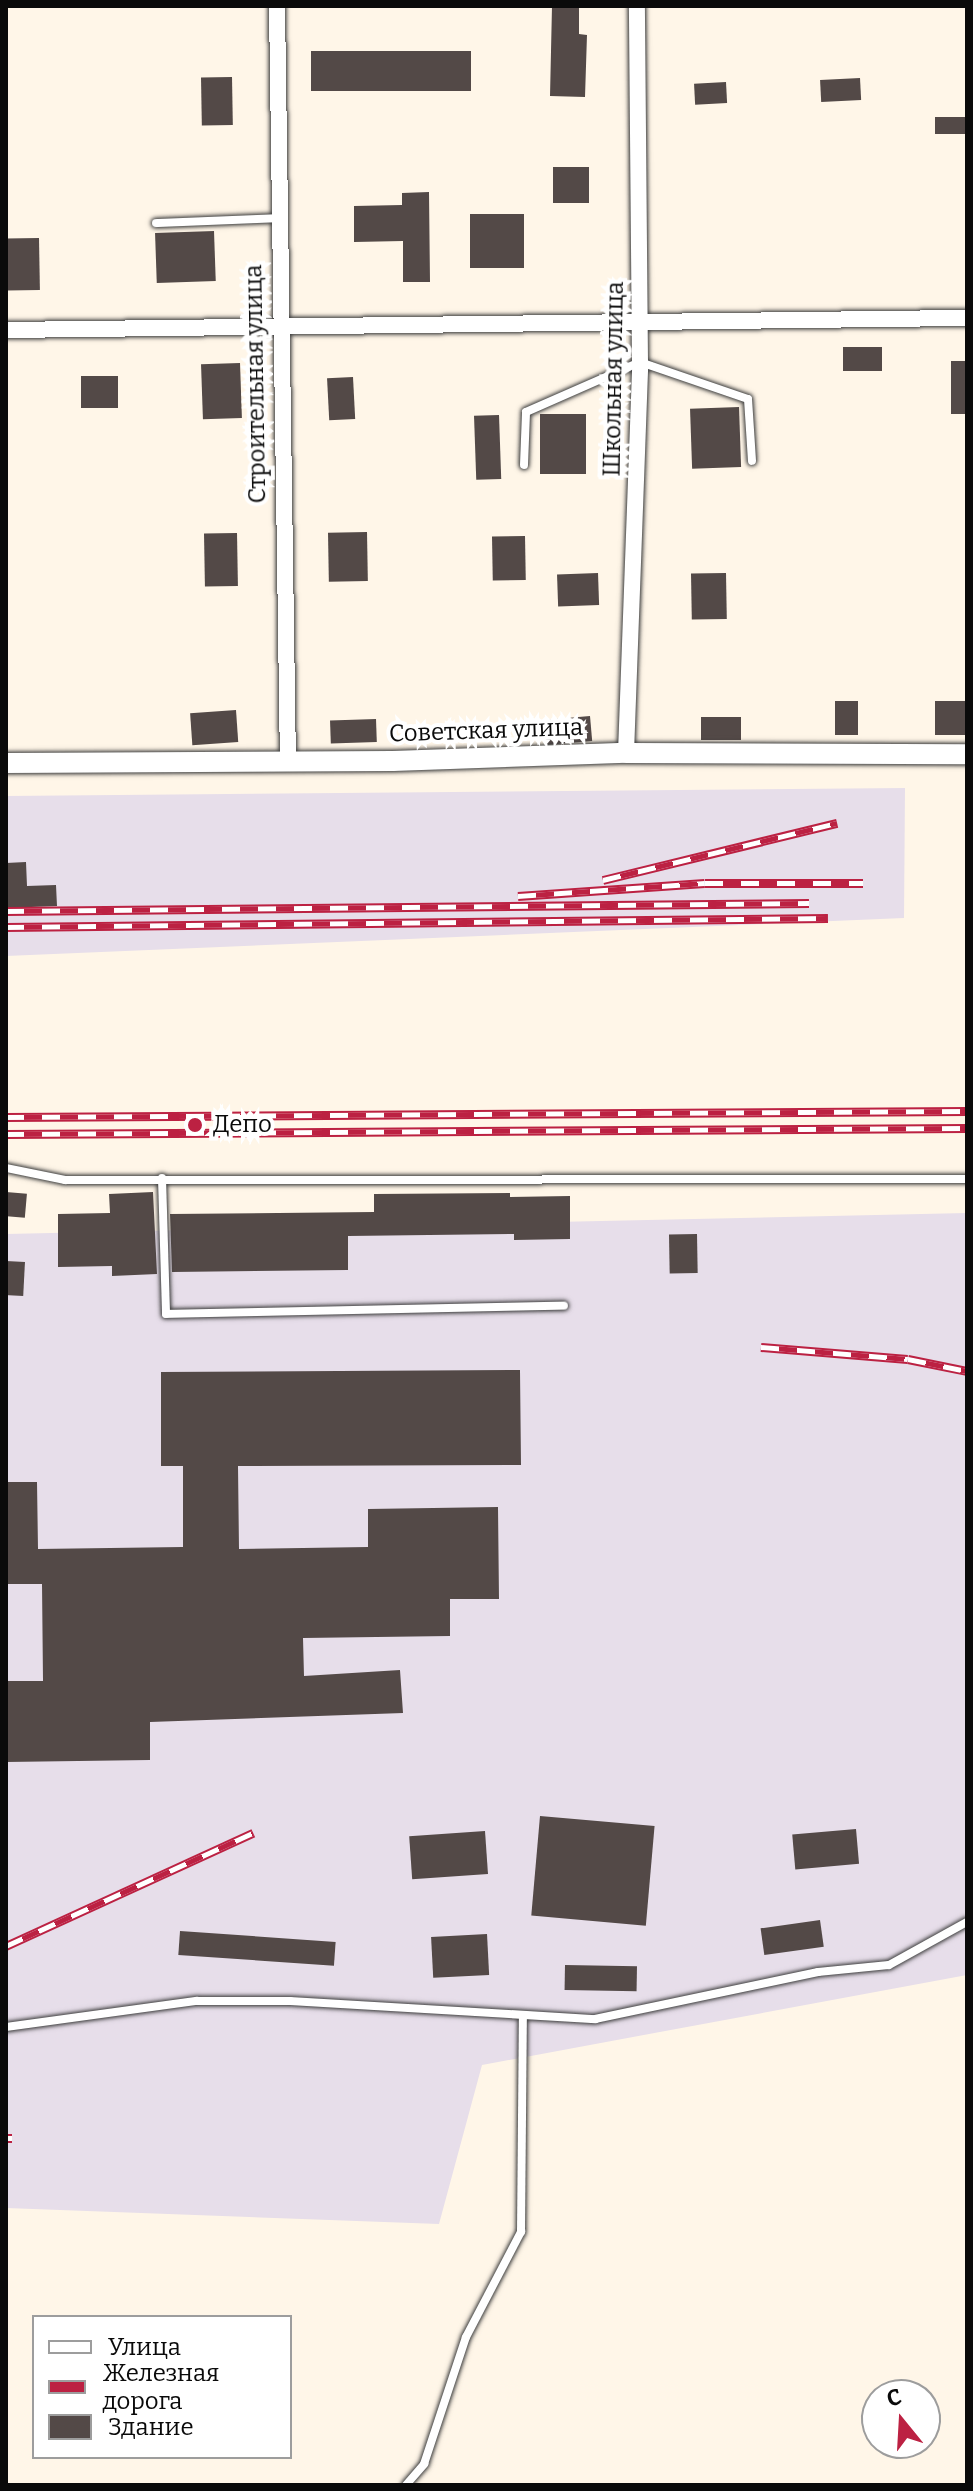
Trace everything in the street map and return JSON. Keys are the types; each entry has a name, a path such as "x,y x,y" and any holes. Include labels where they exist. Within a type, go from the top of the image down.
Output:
{"street":[{"name":"Строительная улица","path":"277,6 278,325 288,762"},
{"name":"Школьная улица","path":"626,753 640,362 637,6"},
{"path":"6,330 967,318"},
{"name":"Советская улица","path":"6,763 288,762 626,753 967,754"}],"lane":[{"path":"156,223 278,218"},
{"path":"524,465 526,412 640,362 748,399 752,461"},
{"path":"6,1168 65,1180 967,1179"},
{"path":"162,1178 166,1314 564,1306"},
{"path":"6,2027 197,2001 290,2001 595,2019 818,1972 889,1965 967,1922"},
{"path":"406,2485 424,2464 466,2337 521,2232 523,2017"}],"shaded area":[{"path":"905,788 904,918 6,956 6,796"},
{"path":"967,1213 967,1975 482,2065 439,2224 6,2208 6,1234"}],"building":[{"path":"552,6 579,6 579,34 587,35 585,97 550,96"},
{"path":"311,51 471,51 471,91 311,91"},
{"path":"232,77 233,125 202,126 201,78"},
{"path":"860,78 861,100 821,102 820,80"},
{"path":"726,82 727,103 695,105 694,84"},
{"path":"935,117 967,117 967,134 935,134"},
{"path":"553,167 589,167 589,203 553,203"},
{"path":"429,192 430,282 403,282 403,241 354,242 354,206 402,205 402,193"},
{"path":"470,214 524,214 524,268 470,268"},
{"path":"214,231 216,281 157,283 155,233"},
{"path":"39,238 40,290 7,291 6,239"},
{"path":"843,347 882,347 882,371 843,371"},
{"path":"951,361 967,361 967,414 951,414"},
{"path":"240,363 242,418 203,419 201,364"},
{"path":"81,376 118,376 118,408 81,408"},
{"path":"353,377 355,419 329,420 327,378"},
{"path":"739,407 741,467 692,469 690,409"},
{"path":"540,414 586,414 586,474 540,474"},
{"path":"499,415 501,479 476,480 474,416"},
{"path":"367,532 368,581 329,582 328,533"},
{"path":"237,533 238,586 205,587 204,534"},
{"path":"525,536 526,580 493,581 492,537"},
{"path":"598,573 599,605 558,606 557,574"},
{"path":"726,573 727,619 692,620 691,574"},
{"path":"835,701 858,701 858,735 835,735"},
{"path":"935,701 967,701 967,735 935,735"},
{"path":"236,710 238,742 192,745 190,713"},
{"path":"590,716 592,741 546,745 544,720"},
{"path":"701,717 741,717 741,740 701,740"},
{"path":"376,719 377,742 331,744 330,721"},
{"path":"26,862 27,886 56,885 57,906 6,908 6,863"},
{"path":"6,1192 27,1194 25,1218 6,1216"},
{"path":"153,1192 157,1274 112,1276 112,1266 58,1267 58,1214 110,1213 109,1194"},
{"path":"510,1193 510,1197 570,1196 570,1239 514,1240 514,1234 348,1236 348,1270 172,1272 170,1214 374,1212 374,1194"},
{"path":"669,1234 697,1234 698,1273 670,1273"},
{"path":"6,1261 25,1262 23,1296 6,1295"},
{"path":"520,1370 521,1465 238,1466 239,1549 368,1547 368,1509 498,1507 499,1599 450,1599 450,1636 303,1638 304,1676 400,1670 403,1713 150,1722 150,1760 6,1762 6,1681 43,1681 42,1584 6,1584 6,1482 37,1482 38,1549 183,1547 183,1466 161,1466 161,1372"},
{"path":"540,1816 655,1826 646,1926 531,1916"},
{"path":"856,1829 859,1864 795,1869 792,1835"},
{"path":"485,1831 488,1874 412,1879 409,1836"},
{"path":"820,1920 824,1947 764,1955 761,1928"},
{"path":"180,1931 336,1942 334,1966 178,1955"},
{"path":"487,1934 489,1975 433,1978 431,1937"},
{"path":"565,1965 637,1966 637,1991 565,1990"}],"railway":[{"path":"603,880 837,823"},
{"path":"518,896 705,883 863,883"},
{"path":"6,911 809,903"},
{"path":"6,927 828,918"},
{"path":"6,1117 967,1111"},
{"path":"6,1134 967,1128"},
{"path":"761,1347 908,1359 967,1371"},
{"path":"6,1946 253,1833"},
{"path":"6,2138 12,2138"}],"place":[{"name":"Депо","path":"195,1125"}]}
